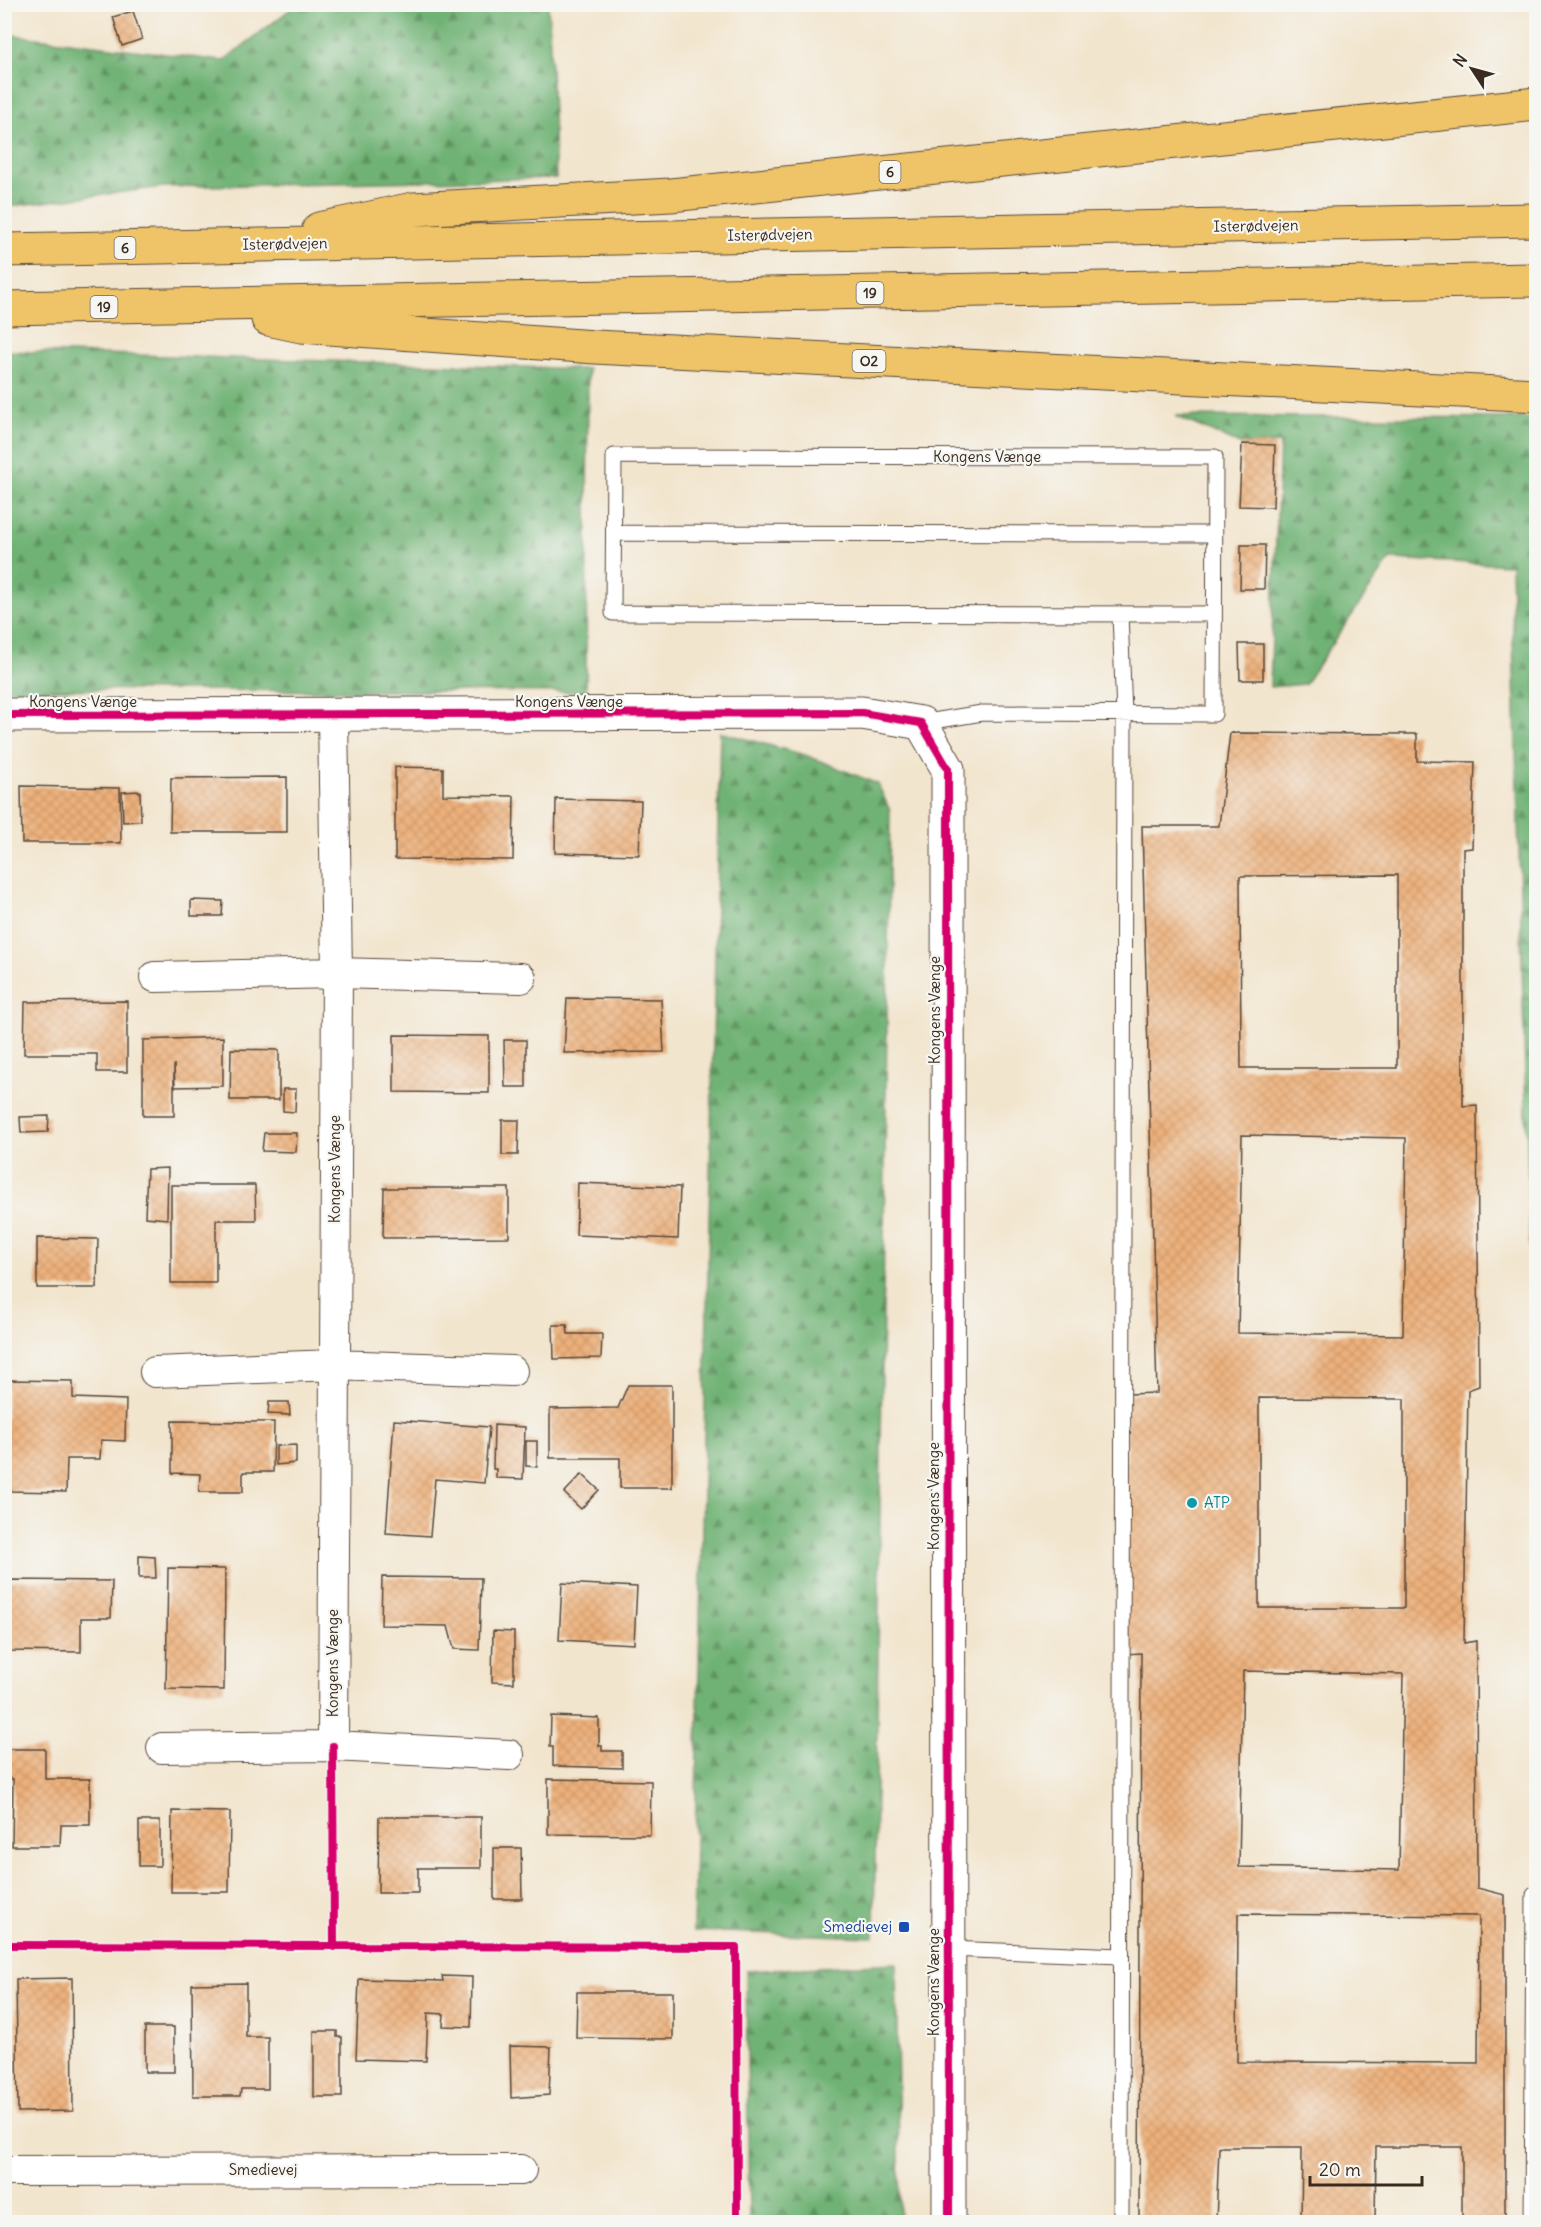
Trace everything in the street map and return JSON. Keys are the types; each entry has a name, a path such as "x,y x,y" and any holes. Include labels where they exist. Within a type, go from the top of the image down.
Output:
{"highway":[{"name":"6","path":"245,245 413,209 671,195 1536,104"},
{"name":"Isterødvejen","path":"4,250 1536,220"},
{"name":"19","path":"4,308 1536,280"},
{"name":"O2","path":"204,306 301,326 595,347 1536,395"}],"street":[{"name":"Kongens Vænge","path":"4,716 862,714 921,723 948,769 949,2223"},
{"name":"Kongens Vænge","path":"333,717 337,973 333,1365 333,1746"},
{"path":"154,977 337,973 522,978"},
{"path":"155,1372 333,1365 512,1371"},
{"path":"162,1748 333,1746 509,1755"},
{"name":"Smedievej","path":"4,2171 521,2170"}],"lane":[{"name":"Kongens Vænge","path":"1124,714 1214,714 1215,457 614,456 613,613 1214,614"},
{"path":"614,533 1215,534"},
{"path":"1120,614 1124,714 1121,2223"},
{"path":"921,723 982,713 1124,714"},
{"path":"1532,2223 1534,1895 1536,1895"},
{"name":"Kongens Vænge","path":"948,1949 1121,1956"}],"green space":[{"path":"296,5 548,5 556,178 163,187 5,207 5,34 223,61"},
{"path":"5,351 588,369 586,692 5,689"},
{"path":"1175,416 1536,418 1536,1475 1511,565 1390,559 1305,684 1270,687 1280,443 1242,445"},
{"path":"720,732 805,755 878,784 890,811 874,1937 693,1931"},
{"path":"896,1963 900,2222 749,2222 746,1971"}],"building":[{"path":"133,11 142,39 122,46 113,17"},
{"path":"1242,444 1275,445 1273,507 1239,506"},
{"path":"1241,545 1265,545 1264,589 1240,589"},
{"path":"1239,644 1263,644 1263,680 1240,680"},
{"name":"ATP","path":"1230,733 1417,734 1417,761 1475,762 1472,848 1463,849 1463,1106 1477,1105 1479,1386 1468,1390 1464,1643 1476,1641 1477,1888 1505,1895 1505,2222 1462,2222 1462,2147 1376,2147 1375,2222 1301,2222 1302,2147 1219,2147 1216,2222 1139,2222 1141,1653 1125,1654 1127,1394 1157,1393 1142,826 1219,826","holes":["1397,875 1397,1068 1241,1068 1240,876","1242,1135 1406,1138 1403,1335 1238,1333","1259,1398 1404,1399 1404,1608 1259,1608","1243,1671 1403,1674 1399,1870 1239,1867","1238,1914 1479,1916 1478,2063 1237,2062"]},
{"path":"395,767 443,768 443,795 514,796 513,860 395,859"},
{"path":"287,777 287,832 170,832 171,778"},
{"path":"21,786 120,788 121,843 22,843"},
{"path":"140,791 141,821 123,822 122,792"},
{"path":"556,799 641,801 639,855 555,853"},
{"path":"191,900 223,901 222,916 191,916"},
{"path":"567,998 661,999 664,1052 564,1053"},
{"path":"127,1001 127,1072 97,1072 97,1054 24,1054 25,1002"},
{"path":"394,1035 489,1036 489,1093 394,1092"},
{"path":"223,1037 223,1086 175,1087 174,1064 174,1116 143,1116 143,1040"},
{"path":"504,1040 526,1040 526,1087 505,1087"},
{"path":"231,1049 279,1050 279,1100 230,1100"},
{"path":"283,1089 296,1089 295,1112 283,1111"},
{"path":"49,1116 48,1132 21,1133 20,1117"},
{"path":"502,1120 519,1120 518,1155 502,1155"},
{"path":"264,1133 297,1133 296,1152 262,1151"},
{"path":"168,1168 167,1219 145,1217 147,1169"},
{"path":"578,1183 680,1187 678,1239 576,1235"},
{"path":"171,1185 255,1185 256,1220 216,1220 216,1283 171,1283"},
{"path":"384,1188 509,1188 509,1237 383,1238"},
{"path":"37,1238 98,1239 97,1288 37,1288"},
{"path":"553,1325 567,1325 568,1334 602,1334 601,1358 554,1359"},
{"path":"7,1380 73,1381 73,1398 126,1400 125,1441 101,1440 100,1459 67,1459 66,1492 4,1491"},
{"path":"628,1385 672,1385 672,1488 620,1488 620,1458 550,1458 550,1409 618,1408"},
{"path":"269,1402 289,1402 290,1415 268,1414"},
{"path":"394,1420 489,1427 484,1483 435,1479 430,1536 386,1533"},
{"path":"172,1421 274,1422 273,1472 243,1472 243,1492 199,1492 200,1474 172,1473"},
{"path":"494,1425 525,1427 523,1479 496,1478 496,1469 493,1469"},
{"path":"526,1441 537,1441 537,1467 526,1466"},
{"path":"296,1445 296,1463 276,1465 276,1446"},
{"path":"582,1474 599,1490 581,1509 564,1493"},
{"path":"139,1556 155,1557 156,1578 139,1578"},
{"path":"168,1568 225,1569 224,1690 166,1689"},
{"path":"382,1577 481,1578 479,1650 454,1649 448,1626 381,1625"},
{"path":"8,1580 112,1581 111,1618 81,1618 81,1652 8,1651"},
{"path":"562,1583 637,1587 634,1644 559,1640"},
{"path":"493,1631 514,1632 514,1683 492,1682"},
{"path":"551,1716 599,1718 599,1746 602,1746 602,1751 622,1751 622,1768 553,1766 553,1747 550,1747"},
{"path":"4,1749 45,1749 45,1779 90,1779 90,1825 61,1825 60,1846 12,1846 13,1779 4,1779"},
{"path":"548,1779 651,1781 650,1835 548,1834"},
{"path":"172,1811 230,1812 229,1892 171,1892"},
{"path":"379,1817 481,1817 481,1868 418,1868 418,1893 378,1893"},
{"path":"139,1821 160,1821 160,1866 139,1866"},
{"path":"494,1848 521,1848 522,1899 494,1899"},
{"path":"442,1976 472,1977 471,2027 443,2026 444,2014 428,2013 426,2061 356,2059 359,1979 443,1981"},
{"path":"72,1978 73,2111 18,2112 16,1979"},
{"path":"246,1983 246,2037 268,2037 268,2089 241,2089 240,2096 193,2096 192,1984"},
{"path":"577,1992 673,1992 673,2039 576,2038"},
{"path":"145,2027 174,2027 174,2072 145,2072"},
{"path":"314,2031 337,2031 337,2037 342,2037 342,2097 314,2097"},
{"path":"510,2046 551,2047 549,2095 511,2098"},
{"path":"4,2074 8,2074 8,2115 4,2115"}],"cycle path":[{"path":"4,715 862,713 921,723 948,769 949,2222"},
{"path":"333,1746 334,1947"},
{"path":"4,1945 736,1947 737,2222"}],"place":[{"name":"ATP","path":"1192,1503"},
{"name":"Smedievej","path":"904,1927"}]}
